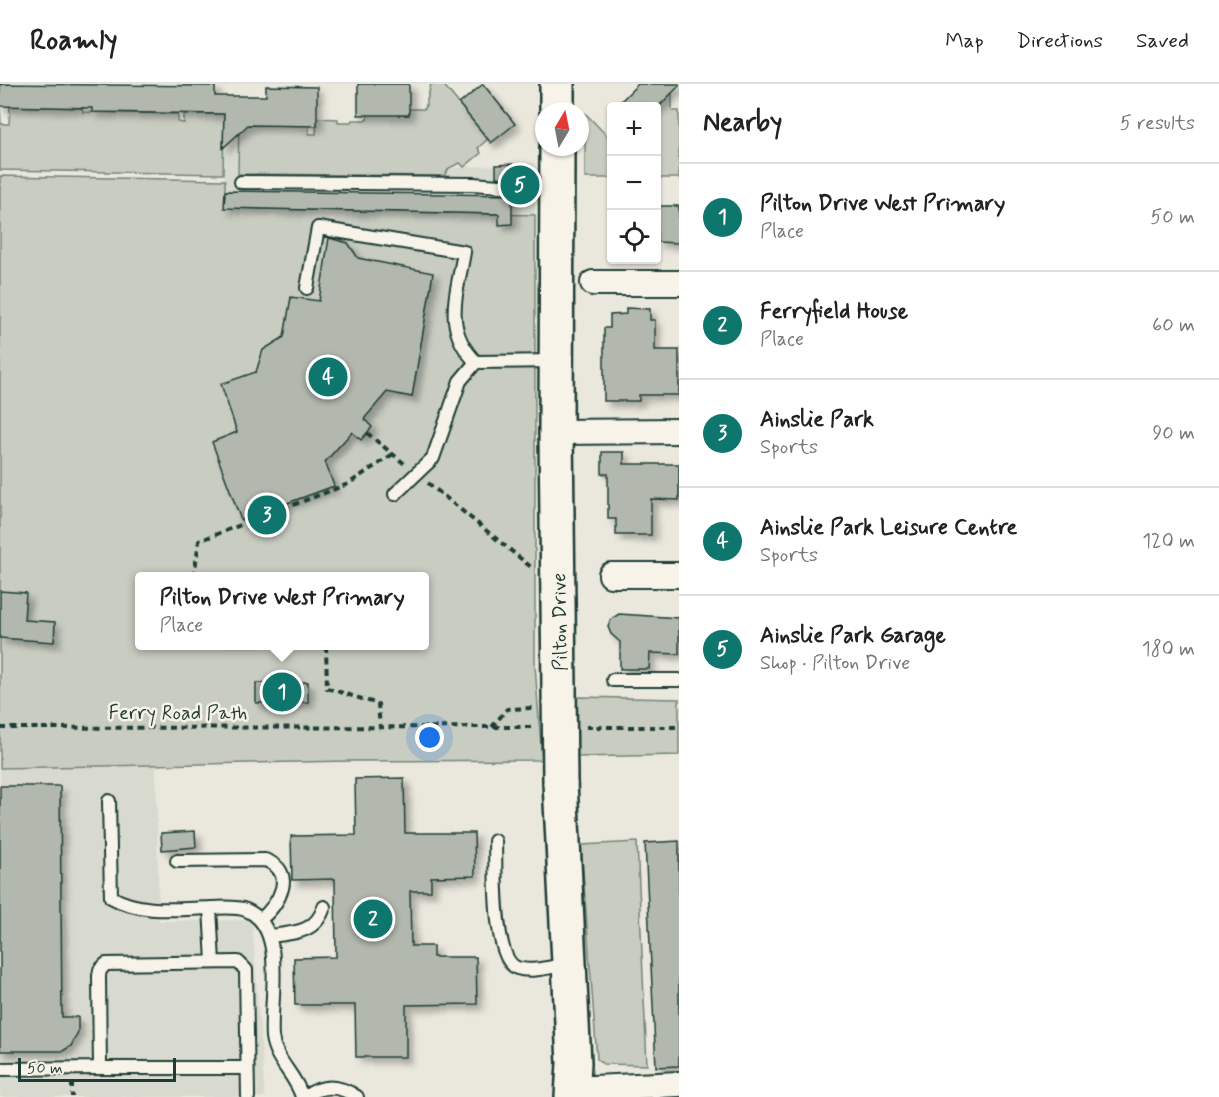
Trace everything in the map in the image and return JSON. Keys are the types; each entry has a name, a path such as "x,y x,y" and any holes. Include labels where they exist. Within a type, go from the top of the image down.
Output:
{"street":[{"path":"557,84 557,102"},
{"name":"Pilton Drive","path":"557,156 556,432 559,688 568,964 574,1063 572,1093"},
{"path":"592,283 679,283"},
{"path":"556,432 679,431"},
{"path":"611,575 679,575"},
{"path":"572,1093 679,1084"}],"lane":[{"path":"241,182 473,184 557,190"},
{"path":"307,288 318,228 464,252 453,311 454,324 461,344 476,362"},
{"path":"396,494 433,458 460,381 476,362 557,361"},
{"path":"613,680 679,680"},
{"path":"109,801 111,897 123,904 141,908 245,910 260,920 270,936 273,1037 279,1058 299,1085 304,1097 324,1087 336,1087 357,1097"},
{"path":"495,841 500,938 506,958 519,968 530,970 568,964"},
{"path":"177,861 265,860 274,863 280,869 283,886 275,904 260,920"},
{"path":"270,936 308,929 317,922 324,907"},
{"path":"210,908 213,962"},
{"path":"100,1068 99,976 102,967 115,963 238,962 245,966 248,1097"},
{"path":"0,1069 248,1068"}],"path":[{"path":"367,433 558,590"},
{"path":"195,572 199,541 348,484 393,454"},
{"path":"326,650 327,688 378,704 380,728"},
{"path":"492,728 507,709 536,708 537,693 559,688"},
{"path":"579,727 679,728"},
{"name":"Ferry Road Path","path":"0,728 535,728"}],"shaded area":[{"path":"431,84 443,84 488,139 478,148 481,153 464,167 460,163 449,168 444,176 238,174 239,117 309,118 309,134 316,134 317,118 351,122 352,120 367,120 368,109 396,109 396,115 408,115 409,109 425,109"},
{"path":"657,84 672,84 672,111 679,111 679,178 661,178 661,105 663,103"},
{"path":"0,106 1,124 9,124 10,106 82,108 83,112 178,114 178,122 184,123 184,114 224,114 223,174 0,170"},
{"path":"589,117 607,136 607,178 585,178 585,156 589,156"},
{"path":"224,130 239,130 239,174 444,176 449,168 534,163 535,215 224,208"},
{"path":"0,176 225,180 225,208 535,215 535,665 542,760 349,761 0,768"},
{"path":"577,697 679,699 679,755 576,757"},
{"path":"156,764 159,921 252,920 265,1097 0,1097 0,768"},
{"path":"637,842 647,1065 603,1064 597,1059 581,845"}],"building":[{"path":"0,84 215,86 215,96 266,96 266,86 317,87 317,126 248,125 223,148 224,114 92,112 92,108 0,106"},
{"path":"358,84 409,84 409,115 358,115"},
{"path":"483,84 515,124 491,143 459,104"},
{"path":"638,84 679,84 661,104 661,102 620,102"},
{"path":"513,164 513,179 496,177 496,165"},
{"path":"225,191 512,195 512,224 499,225 499,214 224,208"},
{"path":"661,206 679,206 679,243 661,242"},
{"path":"329,238 348,243 358,258 433,273 412,397 387,392 364,419 372,427 361,440 352,432 325,462 334,486 241,520 212,442 237,432 221,384 256,372 263,350 284,337 291,297 319,301"},
{"path":"626,308 650,309 650,320 655,320 655,350 679,350 679,395 639,395 639,401 604,401 604,328 610,328 610,315 626,314"},
{"path":"602,452 624,452 624,464 679,464 679,500 651,499 651,535 616,535 616,519 608,519 608,474 602,474"},
{"path":"0,591 26,593 24,620 55,622 54,642 0,638"},
{"path":"619,614 679,618 679,654 650,653 649,669 620,669 620,642 611,634 608,627 611,619"},
{"path":"308,682 308,702 256,703 256,683"},
{"path":"404,778 405,833 474,833 475,876 431,877 431,891 410,891 411,946 433,946 433,957 476,957 477,1004 406,1005 406,1057 356,1057 355,1005 295,1005 294,958 336,957 335,879 292,880 291,836 356,835 355,779"},
{"path":"0,786 60,786 62,1017 78,1017 78,1032 71,1046 63,1051 0,1051"},
{"path":"195,831 196,847 162,850 161,833"},
{"path":"679,841 679,1066 656,1067 645,843"}],"place":[{"name":"Ainslie Park Garage","path":"520,185"},
{"name":"Ainslie Park Leisure Centre","path":"328,377"},
{"name":"Ainslie Park","path":"267,515"},
{"name":"Pilton Drive West Primary","path":"282,692"},
{"name":"Ferryfield House","path":"373,919"}]}
